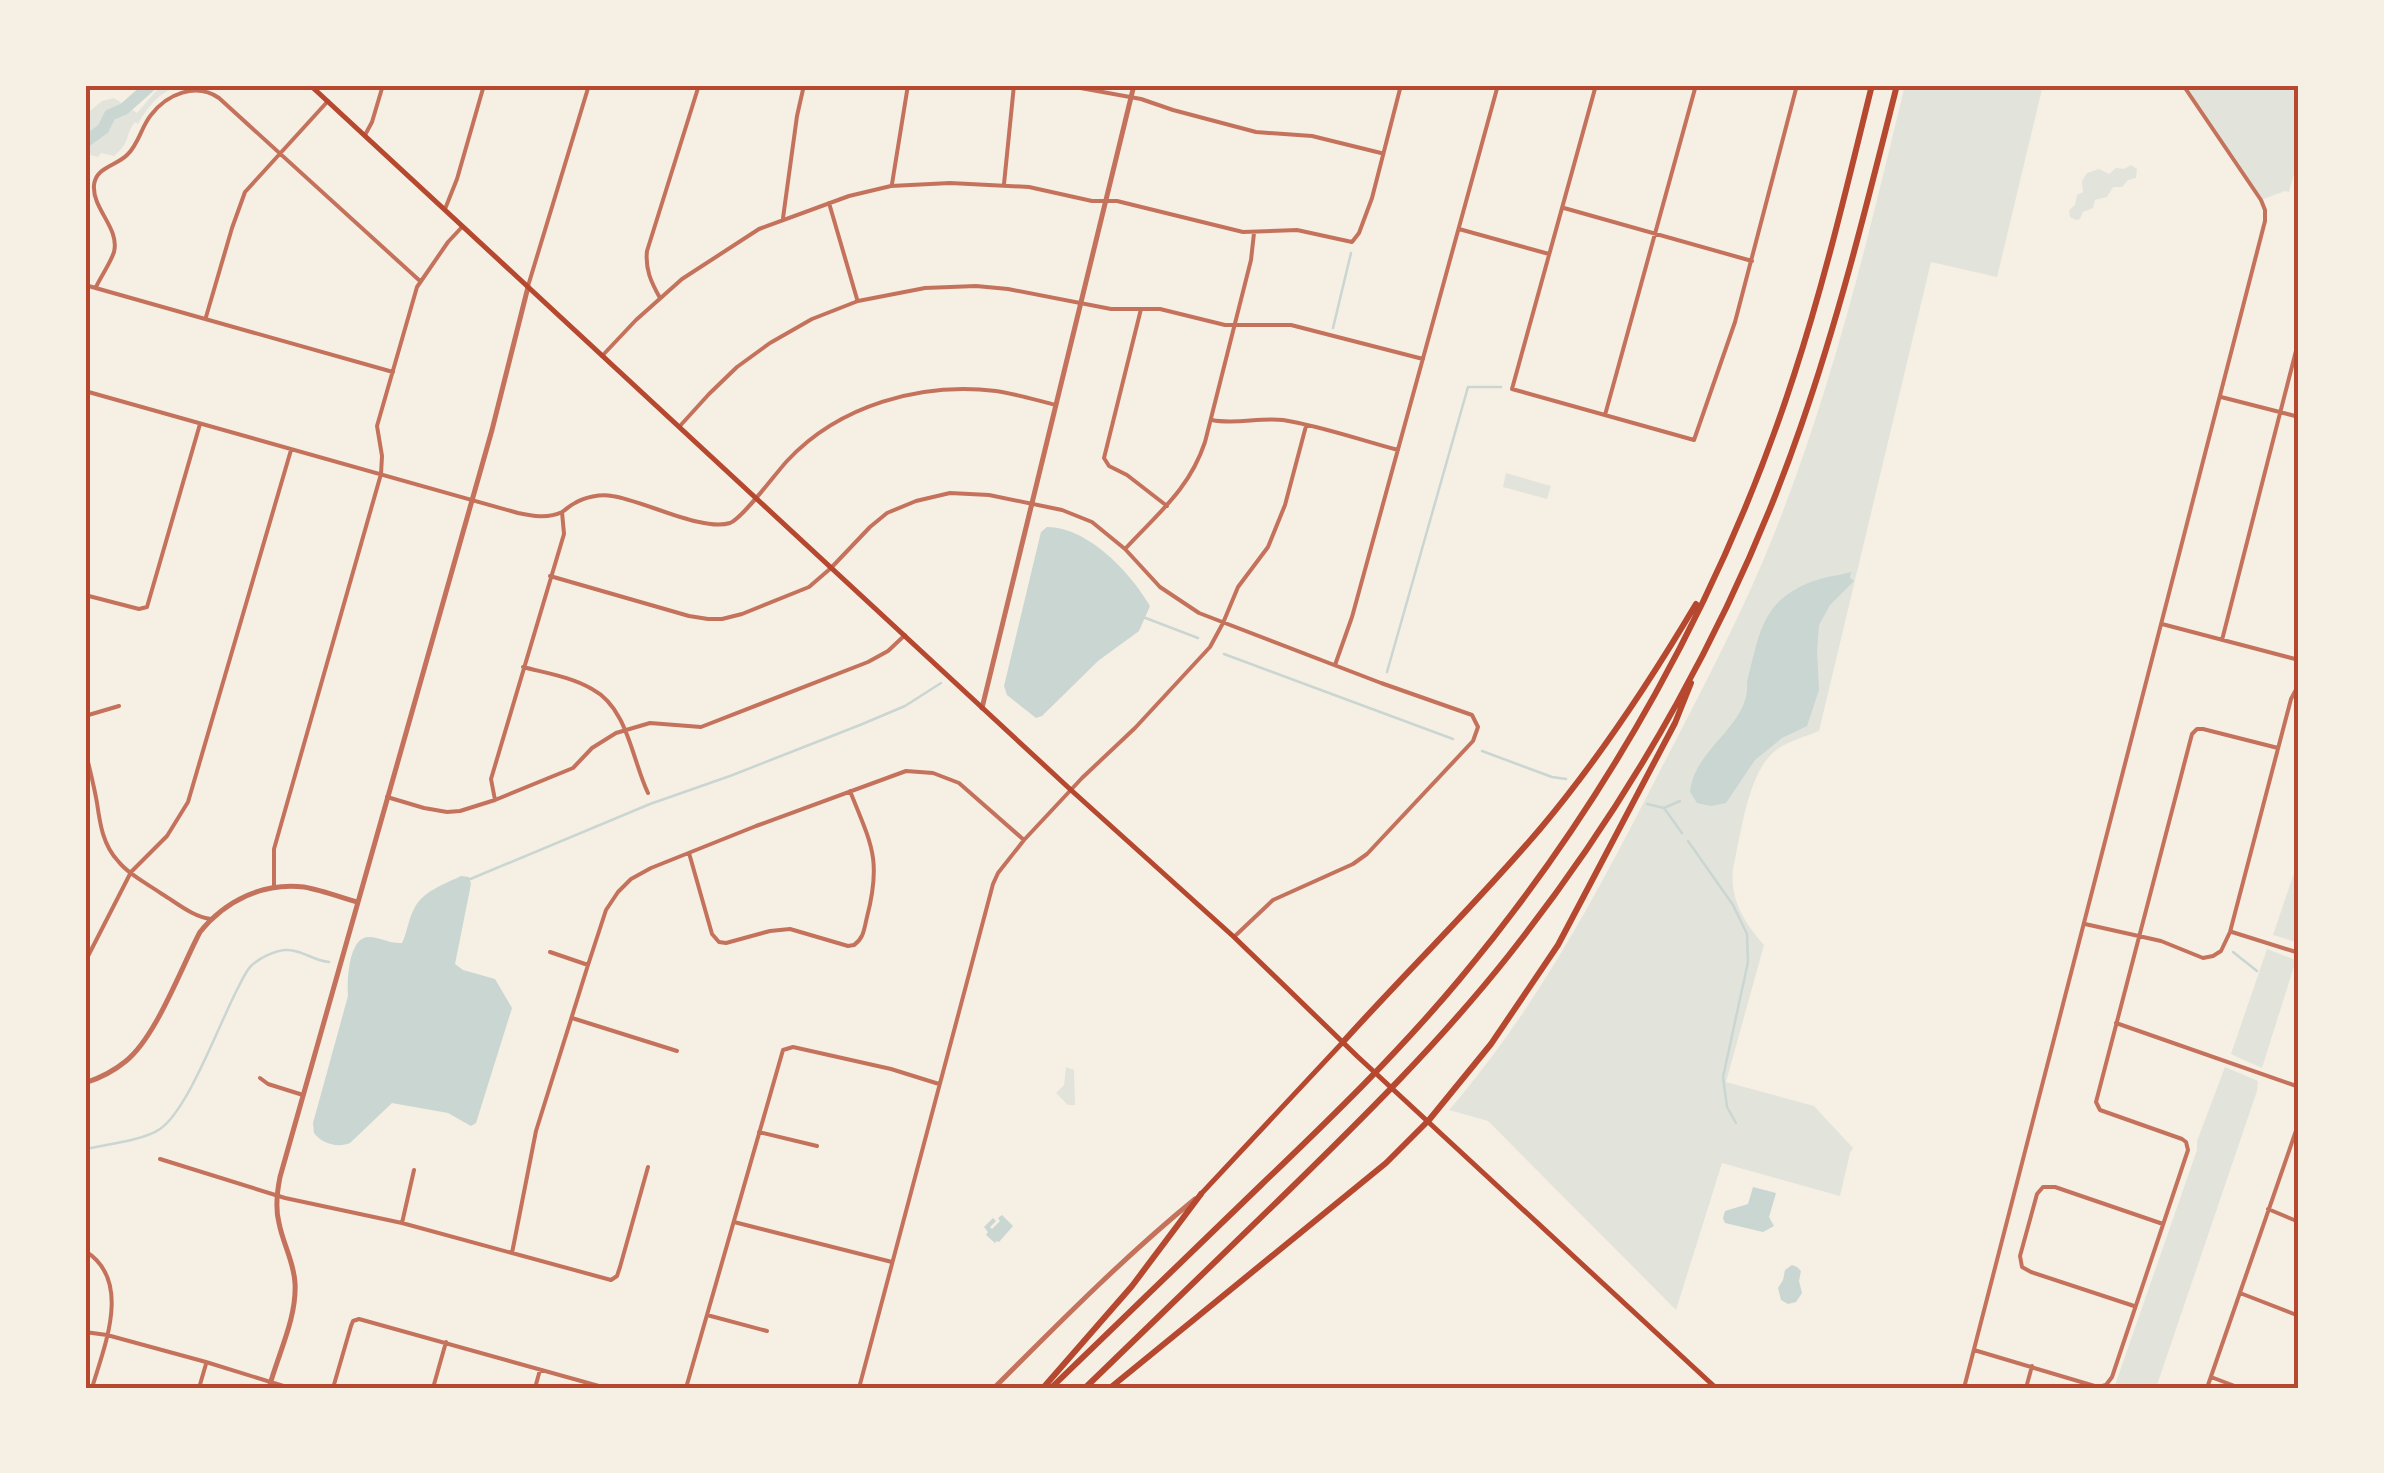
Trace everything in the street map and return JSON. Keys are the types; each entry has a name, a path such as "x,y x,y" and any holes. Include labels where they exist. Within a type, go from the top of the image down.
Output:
{"highway":[{"path":"1047,1388 1347,1102 1405,1041 1500,929 1597,791 1654,695 1718,569 1764,460 1820,288 1872,85"},
{"path":"1085,1388 1422,1056 1507,957 1628,785 1704,650 1746,565 1801,428 1846,284 1897,85"},
{"path":"1344,1042 1494,881 1575,786 1639,698 1718,569"},
{"path":"1110,1388 1386,1163 1429,1120 1492,1044 1558,945 1675,723 1704,650"},
{"path":"1047,1388 1202,1194"}],"main road":[{"path":"310,85 1234,937 1716,1388"},
{"path":"1202,1194 1344,1042"}],"street":[{"path":"365,135 383,85"},
{"path":"445,210 484,85"},
{"path":"270,1385 295,1292 292,1265 278,1222 276,1194 472,500 528,286 590,85"},
{"path":"660,298 650,281 647,251 699,85"},
{"path":"783,219 804,85"},
{"path":"891,186 908,85"},
{"path":"1004,184 1014,85"},
{"path":"1044,85 1131,98 1256,132 1312,136 1383,154"},
{"path":"982,708 1134,85"},
{"path":"602,356 660,298 718,253 783,219 891,186 950,182 1030,186 1092,201 1117,200 1228,229 1254,233 1297,230 1346,242 1354,240 1372,198 1401,85"},
{"path":"1336,665 1498,85"},
{"path":"1596,85 1512,389 1694,440 1735,322 1797,85"},
{"path":"1605,415 1696,85"},
{"path":"1964,1388 2261,240 2265,212 2261,200 2182,85"},
{"path":"96,287 114,251 114,237 96,198 95,180 99,172 129,154 164,101 190,90 213,94 420,281"},
{"path":"206,318 245,192 328,101"},
{"path":"830,202 858,301"},
{"path":"1562,208 1752,261"},
{"path":"274,888 274,849 381,474 376,426 420,281 462,227"},
{"path":"1460,229 1549,254"},
{"path":"1125,548 1167,506 1193,472 1205,442 1251,260 1254,233"},
{"path":"85,284 393,372"},
{"path":"680,426 759,350 812,319 858,301 925,288 1008,289 1116,309 1160,309 1234,326 1290,324 1423,358"},
{"path":"1140,308 1104,458 1109,466 1167,506"},
{"path":"2222,640 2299,339"},
{"path":"85,392 538,517 606,495 712,525 736,520 798,450 842,420 883,401 952,389 1004,392 1056,404"},
{"path":"2220,397 2299,417"},
{"path":"1210,419 1275,420 1398,450"},
{"path":"85,594 139,610 147,607 200,424"},
{"path":"860,1388 989,894 998,873 1071,790 1136,728 1204,654 1223,623 1238,586 1274,533 1306,426"},
{"path":"85,962 130,872 167,836 188,802 291,450"},
{"path":"550,576 708,620 742,614 808,587 887,513 916,500 962,493 988,495 1062,510 1100,526 1160,587 1199,613 1468,712 1475,718 1478,727 1473,741 1375,847 1353,864 1274,900 1234,937"},
{"path":"495,800 492,779 564,534 562,512"},
{"path":"2162,624 2299,660"},
{"path":"387,797 448,812 460,811 573,768 592,748 624,730 650,723 701,727 868,662 888,651 906,634"},
{"path":"523,666 574,680 608,701 618,715 648,793"},
{"path":"2085,924 2168,944 2200,958 2221,951 2230,932 2291,700 2299,684"},
{"path":"85,716 119,706"},
{"path":"1974,1350 2095,1386 2105,1386 2112,1378 2187,1154 2187,1144 2182,1139 2098,1108 2096,1102 2138,937 2192,734 2203,729 2278,748"},
{"path":"85,749 104,838 119,864 200,918 210,919"},
{"path":"512,1252 536,1131 606,910 621,888 642,872 902,772 937,774 962,786 1024,840"},
{"path":"689,853 712,934 719,942 790,929 854,946 862,937 876,868 872,846 850,791"},
{"path":"85,1083 112,1071 136,1052 200,932 233,902 258,890 308,888 357,902"},
{"path":"2230,932 2299,953"},
{"path":"550,952 588,965"},
{"path":"572,1018 677,1052"},
{"path":"2116,1024 2299,1087"},
{"path":"686,1388 785,1048 891,1069 939,1084"},
{"path":"260,1078 303,1095"},
{"path":"2207,1388 2298,1125"},
{"path":"760,1132 816,1146"},
{"path":"160,1159 276,1194 402,1223 608,1279 614,1279 620,1267 648,1167"},
{"path":"402,1223 414,1170"},
{"path":"2135,1306 2028,1271 2021,1265 2037,1194 2041,1188 2054,1187 2163,1224"},
{"path":"994,1388 1165,1224 1202,1194"},
{"path":"2268,1210 2299,1222"},
{"path":"734,1222 892,1262"},
{"path":"85,1251 98,1261 110,1290 112,1308 92,1388"},
{"path":"2240,1293 2299,1316"},
{"path":"707,1315 767,1331"},
{"path":"333,1388 356,1319 606,1388"},
{"path":"85,1332 290,1388"},
{"path":"433,1388 446,1342"},
{"path":"200,1388 206,1362"},
{"path":"2026,1388 2032,1366"},
{"path":"535,1388 540,1370"},
{"path":"2211,1377 2240,1388"}],"shaded area":[{"path":"161,85 183,85 156,99 138,124 135,122 114,156 101,153 98,157 85,151 85,115 102,101 114,98 137,113"},
{"path":"1905,85 2043,85 1997,277 1931,262 1819,731 1785,744 1765,761 1746,806 1733,869 1740,910 1764,945 1726,1082 1814,1106 1853,1148 1840,1196 1722,1163 1676,1310 1488,1121 1449,1110 1507,1036 1581,919 1747,597 1796,475 1832,365"},
{"path":"2183,85 2299,85 2299,156 2289,192 2261,200"},
{"path":"2131,165 2137,169 2136,178 2122,187 2113,187 2107,197 2095,200 2093,208 2083,212 2080,219 2070,217 2069,210 2083,192 2082,181 2087,173 2099,169 2109,174"},
{"path":"1506,473 1551,486 1547,499 1503,487"},
{"path":"1047,527 1062,529 1093,543 1132,580 1150,606 1139,631 1098,661 1036,718 1007,695 1004,686 1041,532"},
{"path":"1851,572 1854,581 1830,605 1819,625 1819,690 1807,726 1782,738 1755,760 1726,803 1697,803 1690,792 1694,776 1740,711 1761,632 1775,606 1801,587"},
{"path":"2299,858 2299,943 2273,935"},
{"path":"461,876 469,877 471,884 455,964 495,979 512,1008 476,1123 471,1126 448,1113 392,1103 350,1143 330,1144 317,1137 313,1123 348,996 353,952 362,939 369,937 402,943 411,915 422,898"},
{"path":"2267,949 2296,960 2262,1068 2231,1054"},
{"path":"1066,1067 1074,1070 1075,1105 1068,1105 1056,1093 1064,1085"},
{"path":"2225,1067 2258,1081 2257,1091 2156,1388 2114,1388 2197,1141"},
{"path":"1753,1187 1776,1193 1769,1217 1774,1226 1763,1232 1725,1223 1723,1218 1725,1211 1748,1204"},
{"path":"1002,1215 1013,1226 995,1243 984,1227 993,1218 996,1221 992,1229"},
{"path":"1792,1265 1801,1271 1802,1293 1796,1302 1788,1304 1781,1300 1778,1288 1785,1270"}],"waterway":[{"path":"85,142 103,129 110,115 124,109 151,85"},
{"path":"1333,328 1351,253"},
{"path":"1387,672 1468,387 1501,387"},
{"path":"1143,617 1198,638"},
{"path":"1224,654 1453,739"},
{"path":"468,880 650,804 860,725 905,706 941,683"},
{"path":"1482,751 1566,779"},
{"path":"1664,808 1680,801"},
{"path":"1647,804 1664,808 1682,833"},
{"path":"1688,841 1733,905 1747,934 1748,962 1723,1077 1727,1107 1736,1123"},
{"path":"85,1149 145,1136 171,1119 254,963 285,950 329,962"},
{"path":"2233,952 2257,971"}]}
